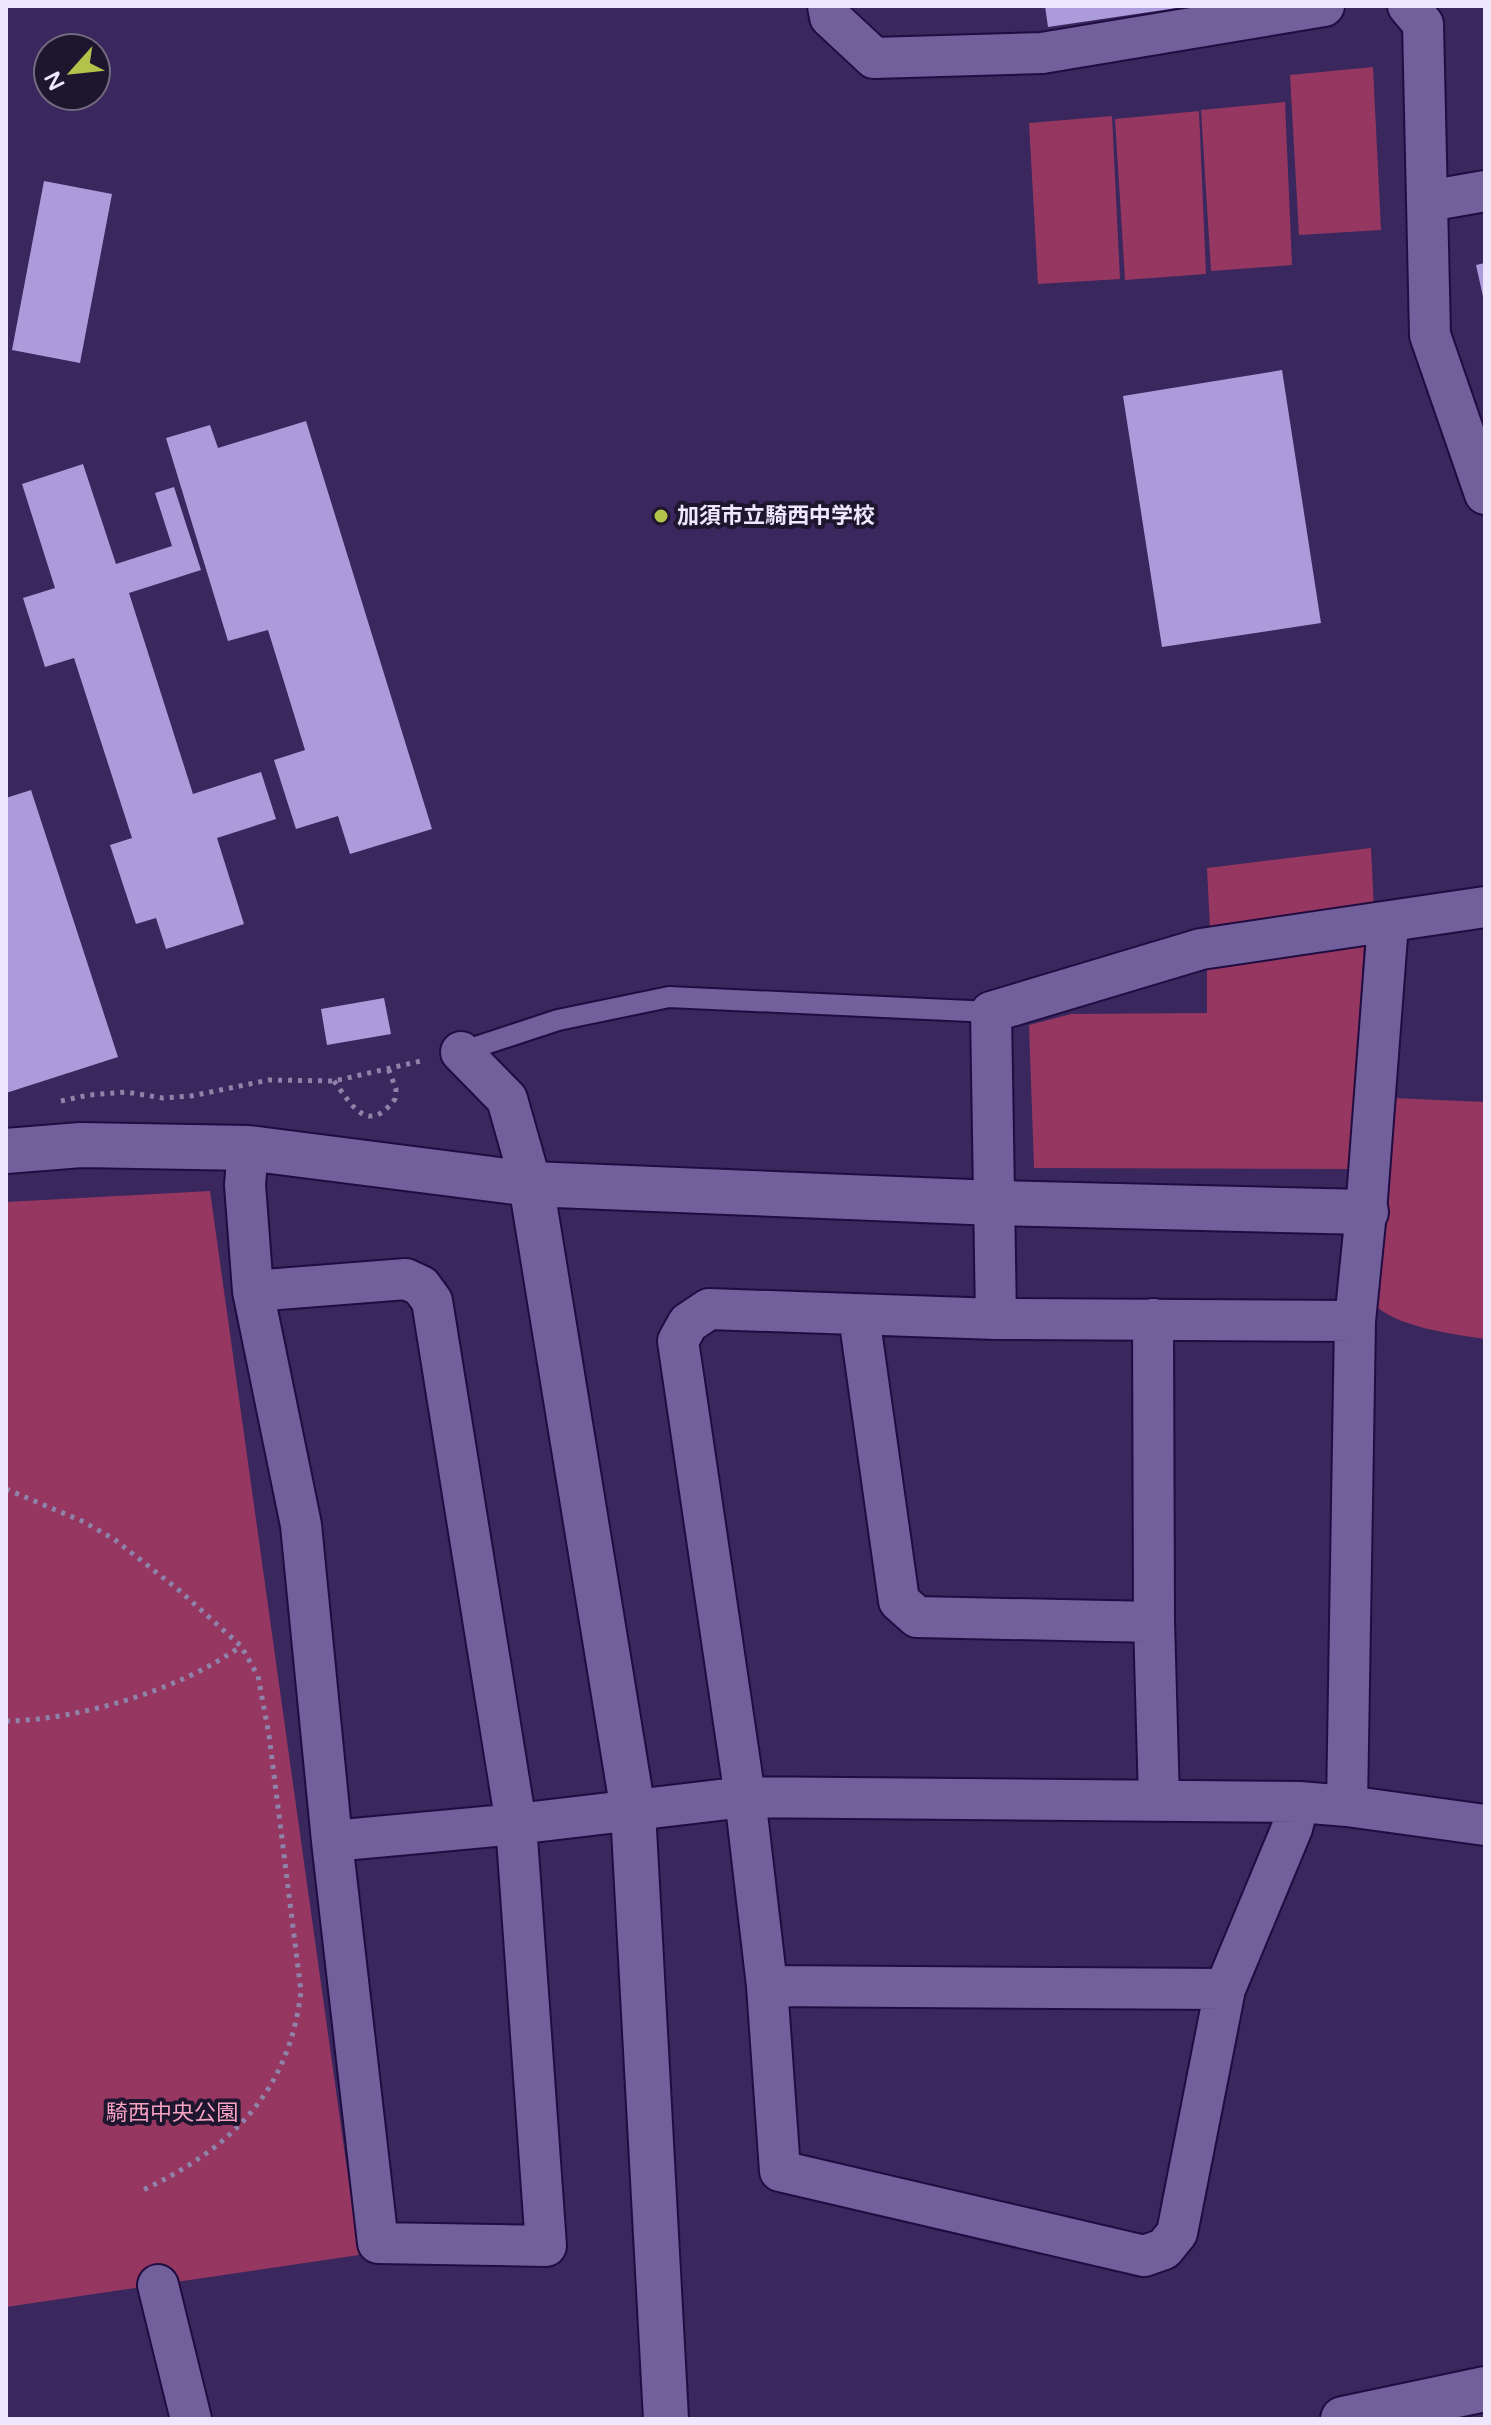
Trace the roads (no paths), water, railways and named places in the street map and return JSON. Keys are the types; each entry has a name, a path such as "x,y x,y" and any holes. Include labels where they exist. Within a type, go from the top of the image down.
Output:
{"street":[{"path":"828,6 830,17 874,58 1042,53 1324,6"},
{"path":"1408,6 1423,24 1430,335 1485,494"},
{"path":"1428,201 1485,191"},
{"path":"996,1319 991,1012 1201,949 1485,907"},
{"path":"1347,1806 1355,1321 1388,923"},
{"path":"461,1052 507,1099 531,1184 633,1811 666,2419"},
{"path":"6,1151 81,1145 248,1148 531,1184 995,1203 1366,1212"},
{"path":"248,1148 245,1185 253,1291 301,1525 332,1841 378,2243 546,2246 516,1824 432,1301 421,1286 406,1279 253,1291"},
{"path":"1299,1802 1292,1828 1225,1989 1177,2233 1164,2249 1144,2256 780,2171 767,1986 745,1797 678,1341 688,1323 709,1309 996,1319 1355,1321"},
{"path":"859,1316 899,1601 917,1617 1154,1622"},
{"path":"1153,1319 1154,1622 1159,1799"},
{"path":"332,1841 516,1824 745,1797 1299,1802 1485,1825"},
{"path":"767,1986 1225,1989"},
{"path":"158,2285 191,2419"},
{"path":"1343,2419 1485,2389"}],"lane":[{"path":"461,1052 558,1020 669,997 991,1012"}],"place":[{"name":"加須市立騎西中学校","path":"661,516"}],"park label":[{"name":"騎西中央公園","path":"172,2113"}]}
